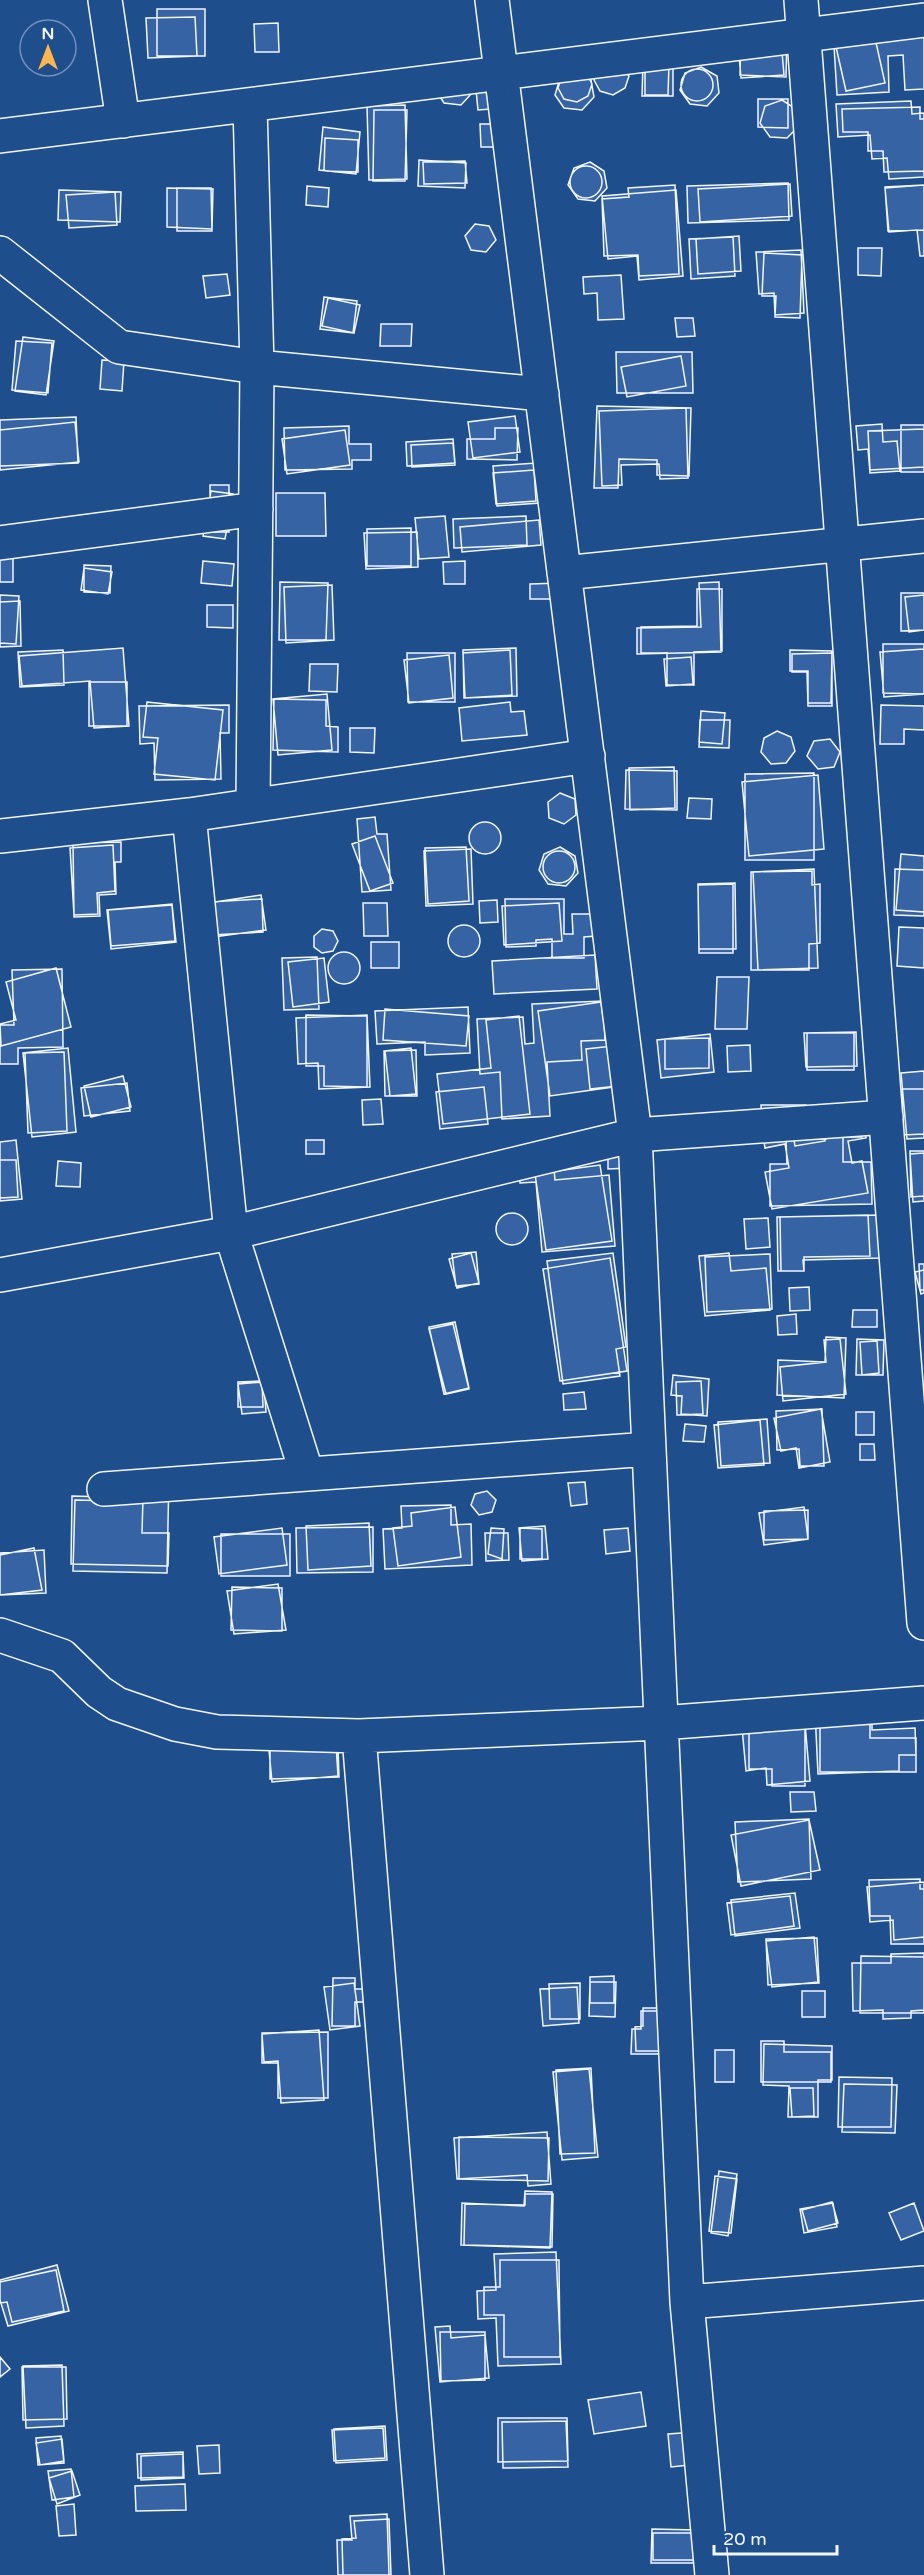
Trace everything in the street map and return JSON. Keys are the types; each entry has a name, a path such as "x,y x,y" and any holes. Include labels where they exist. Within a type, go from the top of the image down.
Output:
{"street":[{"path":"105,0 123,121"},
{"path":"492,0 635,1135 687,2302 712,2575"},
{"path":"801,0 886,1117 911,1264 924,1623"},
{"path":"0,136 924,20"},
{"path":"250,105 257,367 253,805"},
{"path":"0,253 119,347 257,367 542,394"},
{"path":"0,543 256,509"},
{"path":"564,573 924,536"},
{"path":"0,836 189,815 588,756"},
{"path":"189,815 231,1233 307,1474"},
{"path":"0,1275 231,1233 635,1135 886,1117"},
{"path":"104,1490 649,1449"},
{"path":"0,1635 62,1656 99,1692 117,1704 175,1724 217,1732 359,1736 661,1723 924,1703"},
{"path":"359,1736 427,2575"},
{"path":"687,2302 924,2283"}],"building":[{"path":"157,9 205,9 205,56 157,56"},
{"path":"195,17 197,56 148,58 146,18"},
{"path":"278,23 279,52 255,52 254,24"},
{"path":"924,25 924,89 905,90 903,55 888,56 889,92 837,95 833,30"},
{"path":"873,29 885,83 846,91 834,38"},
{"path":"741,36 787,37 786,77 740,75"},
{"path":"781,41 784,75 741,78 738,44"},
{"path":"643,61 673,61 673,96 642,96"},
{"path":"645,62 669,63 668,95 645,95"},
{"path":"622,65 629,76 625,88 613,95 600,91 594,80 598,67"},
{"path":"701,67 717,76 719,93 707,106 690,104 680,90 685,73"},
{"path":"697,69 709,73 713,85 709,97 697,101 685,97 681,85 685,73"},
{"path":"576,71 591,80 594,97 582,110 564,108 555,95 560,78"},
{"path":"586,72 592,84 588,96 577,102 564,99 558,88 562,75"},
{"path":"475,80 506,108 478,110"},
{"path":"435,89 473,92 461,105 444,103"},
{"path":"758,99 788,99 788,128 758,127"},
{"path":"782,100 796,109 799,126 787,138 770,137 760,123 765,106"},
{"path":"911,101 912,114 924,113 924,177 889,179 887,158 872,159 870,135 838,137 836,104"},
{"path":"405,105 407,179 369,180 367,106"},
{"path":"920,107 920,119 924,119 924,171 884,172 883,151 868,151 868,132 843,132 842,109"},
{"path":"374,110 407,110 405,181 373,181"},
{"path":"480,124 506,124 506,147 481,147"},
{"path":"323,127 360,132 356,174 319,170"},
{"path":"325,138 358,140 358,172 324,171"},
{"path":"419,160 466,163 465,188 418,186"},
{"path":"465,161 467,183 424,184 423,162"},
{"path":"590,162 604,171 607,188 595,201 578,199 568,185 574,168"},
{"path":"586,166 597,171 602,182 597,193 586,198 575,193 570,182 575,171"},
{"path":"788,183 789,220 688,223 687,186"},
{"path":"790,184 792,216 700,222 698,189"},
{"path":"675,185 679,274 639,276 638,255 604,256 602,199 629,197 628,188"},
{"path":"924,185 924,230 888,231 885,187"},
{"path":"924,185 924,256 920,256 917,230 889,232 885,188"},
{"path":"307,186 329,188 328,207 306,205"},
{"path":"167,188 213,189 212,229 167,227"},
{"path":"177,188 211,188 212,231 177,231"},
{"path":"59,190 121,192 120,222 58,220"},
{"path":"676,190 683,276 639,280 637,256 608,259 602,196"},
{"path":"115,192 117,225 69,228 66,195"},
{"path":"475,224 489,226 496,240 486,252 471,250 465,236"},
{"path":"739,236 741,271 698,274 696,239"},
{"path":"733,237 735,276 691,279 689,239"},
{"path":"858,248 882,248 881,276 858,275"},
{"path":"801,250 804,313 775,315 774,293 759,294 756,252"},
{"path":"764,253 802,255 800,318 775,317 776,296 762,296"},
{"path":"227,274 230,295 206,298 203,276"},
{"path":"621,275 624,319 598,320 597,293 584,294 583,277"},
{"path":"324,297 357,301 353,333 320,329"},
{"path":"328,298 360,305 354,333 322,326"},
{"path":"675,318 693,318 695,336 677,337"},
{"path":"381,324 412,324 411,346 380,346"},
{"path":"23,337 54,341 46,395 15,391"},
{"path":"16,341 52,343 48,393 12,390"},
{"path":"616,352 692,352 693,393 617,393"},
{"path":"681,356 686,386 627,397 621,367"},
{"path":"102,360 124,361 122,391 100,389"},
{"path":"597,406 691,408 689,476 657,475 657,460 619,459 618,488 594,488"},
{"path":"686,408 688,478 660,479 659,464 621,465 622,485 602,486 599,411"},
{"path":"515,416 520,452 473,458 468,422"},
{"path":"76,417 78,463 0,466 0,420"},
{"path":"75,422 79,462 0,470 0,430"},
{"path":"882,424 883,442 897,441 900,471 870,473 868,449 858,450 856,426"},
{"path":"901,425 924,425 924,472 901,472"},
{"path":"349,426 349,444 371,444 371,460 352,460 352,469 285,470 284,428"},
{"path":"495,428 518,428 517,460 467,459 467,439 495,439"},
{"path":"924,429 924,467 870,470 868,431"},
{"path":"345,430 350,465 287,474 282,439"},
{"path":"453,439 455,463 407,466 406,442"},
{"path":"453,443 455,465 412,467 411,445"},
{"path":"536,463 540,503 497,506 493,466"},
{"path":"534,470 536,501 496,504 493,473"},
{"path":"210,485 229,485 229,532 210,532"},
{"path":"211,491 233,494 225,539 203,536"},
{"path":"276,493 325,493 326,536 276,536"},
{"path":"445,516 449,557 419,559 415,518"},
{"path":"526,516 527,545 454,548 453,519"},
{"path":"539,520 541,545 462,552 460,527"},
{"path":"411,528 411,566 367,566 367,529"},
{"path":"417,532 418,567 366,569 364,533"},
{"path":"0,555 13,555 13,582 0,582"},
{"path":"203,561 234,564 232,586 201,583"},
{"path":"465,561 465,584 444,584 443,562"},
{"path":"84,565 111,566 110,593 84,592"},
{"path":"84,568 112,572 108,594 81,590"},
{"path":"280,582 328,583 326,640 279,640"},
{"path":"719,582 721,652 637,654 637,628 701,627 699,583"},
{"path":"560,583 560,599 530,599 530,584"},
{"path":"332,585 334,640 286,643 284,587"},
{"path":"697,589 722,589 722,651 694,652 694,685 667,685 667,653 641,653 641,627 697,626"},
{"path":"901,593 924,593 924,630 901,631"},
{"path":"0,595 19,596 16,644 0,643"},
{"path":"924,595 924,630 909,632 905,597"},
{"path":"20,601 21,646 0,647 0,602"},
{"path":"207,605 233,605 233,628 207,627"},
{"path":"883,644 924,644 924,694 883,693"},
{"path":"123,648 129,726 94,728 90,681 22,686 19,656"},
{"path":"516,648 517,696 464,698 463,650"},
{"path":"924,649 924,694 884,697 880,652"},
{"path":"63,650 64,685 20,687 18,652"},
{"path":"510,650 512,695 465,698 463,653"},
{"path":"790,650 832,651 831,703 808,703 808,671 790,671"},
{"path":"407,653 455,653 455,702 408,702"},
{"path":"832,653 832,706 808,706 807,672 792,672 792,654"},
{"path":"449,655 453,698 409,703 404,660"},
{"path":"691,657 693,684 666,686 664,659"},
{"path":"310,664 338,664 337,692 309,691"},
{"path":"89,682 127,682 127,726 89,726"},
{"path":"327,694 332,750 278,755 273,699"},
{"path":"274,699 326,700 326,726 338,727 338,752 273,750"},
{"path":"147,702 223,710 215,780 154,774 158,738 143,737"},
{"path":"510,702 511,712 524,711 527,735 462,741 459,708"},
{"path":"229,705 229,733 220,733 221,779 155,780 154,743 140,744 139,706"},
{"path":"881,705 924,706 924,730 904,729 904,744 880,744"},
{"path":"701,711 725,713 722,744 699,742"},
{"path":"700,720 730,720 729,748 699,747"},
{"path":"350,728 375,728 374,753 350,752"},
{"path":"777,731 791,737 795,751 786,763 771,764 761,752 764,738"},
{"path":"830,739 840,752 834,767 818,769 807,756 814,741"},
{"path":"674,767 675,808 630,810 629,768"},
{"path":"626,770 677,771 677,810 625,809"},
{"path":"814,773 814,860 745,860 745,774"},
{"path":"818,775 824,849 749,856 742,782"},
{"path":"560,793 575,799 576,815 564,824 549,818 548,802"},
{"path":"689,798 712,799 711,819 687,818"},
{"path":"375,817 377,834 387,834 391,890 362,892 357,819"},
{"path":"485,822 497,826 501,838 497,850 485,854 473,850 469,838 473,826"},
{"path":"375,836 393,883 370,891 352,844"},
{"path":"121,842 121,862 115,862 116,894 99,895 100,916 74,917 73,843"},
{"path":"113,845 115,891 97,893 98,914 74,915 70,848"},
{"path":"466,847 469,901 428,904 425,848"},
{"path":"560,847 575,856 578,873 566,886 548,884 539,870 544,854"},
{"path":"471,849 473,904 426,906 424,851"},
{"path":"559,851 570,856 575,867 570,878 559,883 548,878 543,867 548,856"},
{"path":"901,854 924,856 924,912 896,910"},
{"path":"814,869 818,968 758,970 753,872"},
{"path":"895,869 924,870 924,916 894,915"},
{"path":"812,871 812,885 820,884 820,943 809,944 809,970 751,970 751,872"},
{"path":"735,883 736,949 699,949 698,884"},
{"path":"733,884 733,953 699,953 698,885"},
{"path":"261,895 266,930 214,937 209,903"},
{"path":"262,899 263,932 212,935 210,902"},
{"path":"505,899 564,899 564,934 573,934 572,914 596,914 596,936 584,937 584,958 552,958 552,939 536,940 536,946 506,947"},
{"path":"497,900 498,922 480,923 479,901"},
{"path":"363,903 387,903 388,936 364,936"},
{"path":"559,903 562,941 504,945 502,906"},
{"path":"172,904 176,942 111,949 107,910"},
{"path":"172,905 175,941 111,946 108,910"},
{"path":"464,925 475,930 480,941 475,952 464,957 453,952 448,941 453,930"},
{"path":"899,927 924,928 924,968 897,966"},
{"path":"322,929 333,931 338,941 333,951 322,953 314,947 314,936"},
{"path":"371,942 399,942 399,968 371,968"},
{"path":"344,952 355,957 360,968 355,979 344,984 333,979 328,968 333,957"},
{"path":"595,955 597,989 494,994 492,961"},
{"path":"317,957 319,1009 284,1010 282,958"},
{"path":"324,958 329,1002 293,1007 288,962"},
{"path":"56,968 71,1027 1,1046 0,1024 16,1020 6,982"},
{"path":"62,969 63,1047 18,1048 18,1064 0,1064 0,1025 14,1025 12,970"},
{"path":"717,977 749,977 747,1029 715,1029"},
{"path":"603,1001 605,1040 581,1041 582,1060 547,1062 550,1116 502,1119 500,1072 480,1074 477,1019 523,1017 525,1044 534,1043 532,1004"},
{"path":"601,1002 613,1087 550,1096 538,1011"},
{"path":"468,1007 470,1053 425,1055 425,1042 377,1044 375,1011"},
{"path":"385,1009 469,1016 466,1046 383,1040"},
{"path":"306,1015 367,1016 367,1087 324,1086 324,1066 306,1066"},
{"path":"367,1015 370,1087 319,1089 318,1063 298,1064 296,1018"},
{"path":"519,1016 530,1114 443,1124 437,1074 491,1068 486,1020"},
{"path":"856,1032 857,1066 806,1067 804,1033"},
{"path":"807,1033 854,1033 854,1070 807,1070"},
{"path":"710,1034 714,1072 661,1078 657,1040"},
{"path":"709,1038 709,1068 665,1069 665,1039"},
{"path":"750,1045 751,1071 728,1072 727,1046"},
{"path":"613,1046 618,1086 590,1089 586,1049"},
{"path":"68,1048 76,1132 32,1137 23,1053"},
{"path":"411,1048 416,1094 390,1096 385,1051"},
{"path":"416,1050 417,1096 385,1096 384,1051"},
{"path":"64,1052 67,1131 28,1133 25,1053"},
{"path":"924,1071 924,1138 907,1139 901,1073"},
{"path":"123,1076 131,1107 91,1117 84,1086"},
{"path":"127,1083 130,1111 84,1116 81,1088"},
{"path":"484,1087 488,1124 440,1129 436,1092"},
{"path":"902,1089 924,1089 924,1134 903,1135"},
{"path":"381,1099 383,1124 363,1125 362,1100"},
{"path":"761,1105 806,1105 806,1139 826,1139 825,1107 861,1107 862,1137 843,1137 843,1162 871,1162 872,1204 770,1206 770,1164 787,1164 786,1141 762,1141"},
{"path":"861,1105 866,1138 848,1141 852,1163 862,1161 868,1193 772,1209 765,1172 789,1168 785,1144 765,1148 761,1121 790,1116 795,1146 825,1141 820,1113"},
{"path":"16,1140 22,1199 0,1201 0,1142"},
{"path":"306,1140 324,1140 324,1154 306,1154"},
{"path":"608,1140 629,1168 608,1169"},
{"path":"910,1151 924,1151 924,1196 911,1197"},
{"path":"924,1153 924,1201 913,1202 910,1154"},
{"path":"553,1159 555,1180 609,1175 615,1246 542,1252 536,1182 520,1183 518,1162"},
{"path":"0,1160 16,1160 18,1197 0,1198"},
{"path":"58,1161 81,1163 80,1187 56,1186"},
{"path":"600,1165 612,1241 546,1250 535,1174"},
{"path":"512,1213 523,1218 528,1229 523,1240 512,1245 501,1240 496,1229 501,1218"},
{"path":"868,1215 870,1256 804,1257 804,1271 781,1271 780,1217"},
{"path":"881,1215 882,1258 803,1260 804,1271 778,1271 777,1217"},
{"path":"768,1218 770,1247 746,1249 744,1219"},
{"path":"476,1252 479,1284 456,1286 452,1254"},
{"path":"471,1253 479,1283 457,1288 449,1259"},
{"path":"613,1253 626,1347 616,1349 620,1376 563,1384 547,1261"},
{"path":"729,1253 731,1271 766,1268 770,1310 705,1316 699,1256"},
{"path":"770,1254 772,1309 707,1312 705,1257"},
{"path":"610,1258 627,1371 560,1381 543,1269"},
{"path":"919,1264 924,1264 924,1290 920,1290"},
{"path":"924,1270 924,1293 921,1294 915,1272"},
{"path":"809,1287 810,1310 790,1311 789,1288"},
{"path":"853,1310 877,1310 877,1327 852,1327"},
{"path":"796,1314 797,1334 778,1335 777,1316"},
{"path":"455,1322 469,1388 444,1394 429,1327"},
{"path":"453,1324 469,1389 446,1394 429,1329"},
{"path":"826,1337 846,1338 844,1398 777,1395 778,1360 825,1362"},
{"path":"840,1339 846,1394 783,1401 780,1367 826,1362 824,1340"},
{"path":"857,1339 884,1340 883,1375 856,1375"},
{"path":"877,1341 879,1373 862,1375 860,1342"},
{"path":"673,1375 709,1379 707,1416 681,1414 682,1396 671,1395"},
{"path":"262,1381 263,1407 238,1407 238,1382"},
{"path":"701,1381 703,1414 677,1415 676,1382"},
{"path":"264,1382 266,1412 242,1414 238,1384"},
{"path":"584,1392 586,1409 564,1410 563,1394"},
{"path":"821,1409 830,1462 799,1468 796,1448 781,1451 774,1418"},
{"path":"822,1409 824,1466 800,1466 799,1449 777,1450 776,1411"},
{"path":"856,1412 874,1412 874,1435 856,1435"},
{"path":"767,1419 770,1463 721,1466 718,1422"},
{"path":"760,1420 764,1465 718,1468 714,1425"},
{"path":"685,1424 706,1426 704,1442 683,1441"},
{"path":"860,1444 874,1444 875,1460 860,1460"},
{"path":"169,1475 167,1573 73,1571 75,1500 153,1502"},
{"path":"585,1482 587,1504 571,1506 568,1483"},
{"path":"487,1491 496,1500 492,1512 479,1515 471,1505 475,1494"},
{"path":"72,1496 143,1498 142,1533 169,1533 168,1566 71,1564"},
{"path":"451,1505 451,1525 471,1524 472,1565 385,1569 383,1529 402,1528 401,1506"},
{"path":"455,1507 461,1557 398,1566 393,1528 412,1526 411,1513"},
{"path":"804,1507 808,1539 764,1545 759,1513"},
{"path":"808,1510 808,1539 764,1540 764,1511"},
{"path":"369,1523 371,1566 308,1570 306,1526"},
{"path":"545,1526 548,1559 522,1561 519,1528"},
{"path":"373,1527 373,1572 297,1573 296,1528"},
{"path":"282,1528 287,1565 219,1574 214,1537"},
{"path":"491,1528 504,1529 502,1559 488,1554"},
{"path":"520,1528 542,1529 542,1559 520,1559"},
{"path":"628,1528 630,1551 606,1554 604,1530"},
{"path":"485,1533 508,1533 509,1560 486,1561"},
{"path":"221,1534 290,1534 290,1576 221,1576"},
{"path":"34,1548 42,1590 0,1595 0,1555"},
{"path":"44,1550 46,1593 0,1595 0,1553"},
{"path":"278,1584 286,1630 234,1634 227,1591"},
{"path":"232,1587 282,1588 282,1631 231,1630"},
{"path":"872,1710 872,1730 915,1728 916,1755 899,1755 899,1771 818,1774 815,1712"},
{"path":"804,1712 810,1781 767,1785 766,1768 746,1771 741,1717"},
{"path":"820,1714 870,1714 870,1738 916,1738 916,1772 820,1772"},
{"path":"805,1721 805,1786 772,1786 772,1769 749,1769 749,1722"},
{"path":"336,1744 338,1776 272,1782 269,1750"},
{"path":"338,1747 339,1777 270,1779 270,1749"},
{"path":"790,1792 814,1792 816,1811 791,1812"},
{"path":"809,1819 811,1879 738,1882 735,1822"},
{"path":"809,1820 820,1870 741,1886 731,1835"},
{"path":"920,1879 920,1889 924,1889 924,1944 891,1944 890,1916 870,1916 869,1880"},
{"path":"924,1882 924,1937 894,1940 893,1920 870,1922 867,1887"},
{"path":"795,1893 800,1928 735,1936 731,1900"},
{"path":"790,1896 794,1926 731,1935 727,1903"},
{"path":"814,1937 818,1982 772,1987 766,1941"},
{"path":"817,1938 819,1983 768,1985 766,1939"},
{"path":"924,1953 924,2010 911,2011 911,2018 883,2019 883,2010 853,2011 852,1963 891,1963 891,1954"},
{"path":"861,1956 924,1957 924,2013 860,2013"},
{"path":"614,1976 614,2003 590,2003 590,1977"},
{"path":"333,1978 355,1978 355,1989 370,1989 370,2002 355,2002 355,2026 332,2026"},
{"path":"590,1982 616,1982 615,2017 589,2016"},
{"path":"354,1983 360,2026 330,2030 324,1987"},
{"path":"580,1983 580,2019 550,2019 549,1984"},
{"path":"577,1987 579,2023 543,2026 540,1989"},
{"path":"802,1991 825,1991 825,2017 802,2017"},
{"path":"643,2008 665,2008 665,2051 636,2051 635,2027 643,2026"},
{"path":"641,2011 666,2011 666,2054 631,2054 632,2029 641,2029"},
{"path":"319,2030 324,2100 281,2103 278,2061 264,2062 262,2034"},
{"path":"328,2032 328,2098 278,2098 278,2063 262,2063 262,2033"},
{"path":"761,2041 784,2041 784,2052 831,2052 831,2082 761,2082"},
{"path":"764,2044 832,2046 832,2080 818,2080 818,2117 788,2117 789,2086 763,2085"},
{"path":"715,2050 734,2050 734,2082 715,2082"},
{"path":"591,2068 595,2153 560,2154 556,2070"},
{"path":"589,2069 598,2157 562,2160 553,2072"},
{"path":"839,2077 892,2078 891,2127 838,2127"},
{"path":"844,2084 897,2085 895,2133 842,2132"},
{"path":"790,2088 813,2088 814,2116 792,2117"},
{"path":"547,2132 551,2184 528,2186 527,2175 457,2179 454,2138"},
{"path":"459,2137 549,2138 548,2181 459,2179"},
{"path":"719,2171 737,2174 728,2236 711,2233"},
{"path":"715,2176 737,2179 731,2233 709,2231"},
{"path":"525,2191 552,2192 550,2248 461,2245 462,2203 524,2206"},
{"path":"525,2194 553,2194 552,2247 464,2245 465,2204 525,2205"},
{"path":"832,2202 838,2223 808,2231 802,2210"},
{"path":"833,2203 837,2227 804,2233 800,2209"},
{"path":"914,2203 924,2231 901,2240 889,2213"},
{"path":"556,2252 561,2364 498,2366 496,2318 478,2319 477,2291 496,2290 494,2254"},
{"path":"500,2260 559,2260 560,2357 504,2357 504,2315 484,2315 484,2287 500,2287"},
{"path":"57,2265 69,2311 8,2326 0,2300 0,2280"},
{"path":"56,2270 64,2311 12,2322 7,2302 0,2303 0,2282"},
{"path":"450,2326 451,2338 485,2335 489,2378 440,2382 435,2327"},
{"path":"440,2332 485,2332 485,2380 441,2381"},
{"path":"0,2357 10,2369 0,2377"},
{"path":"62,2365 64,2426 26,2428 23,2366"},
{"path":"22,2367 66,2367 67,2419 23,2420"},
{"path":"641,2392 646,2426 594,2434 588,2400"},
{"path":"498,2418 567,2418 568,2461 498,2462"},
{"path":"566,2421 568,2467 503,2468 502,2422"},
{"path":"385,2426 387,2460 336,2463 334,2429"},
{"path":"383,2428 385,2458 334,2461 332,2430"},
{"path":"695,2432 698,2464 671,2467 668,2434"},
{"path":"61,2436 64,2463 38,2465 36,2438"},
{"path":"62,2439 64,2461 40,2465 36,2443"},
{"path":"219,2445 220,2473 199,2474 197,2446"},
{"path":"183,2452 183,2477 138,2478 137,2454"},
{"path":"183,2454 184,2478 141,2480 141,2456"},
{"path":"71,2469 74,2497 52,2500 48,2471"},
{"path":"72,2471 80,2495 57,2504 49,2478"},
{"path":"185,2484 186,2510 136,2511 135,2486"},
{"path":"74,2504 76,2535 59,2536 56,2506"},
{"path":"387,2514 389,2575 338,2575 337,2540 352,2540 350,2516"},
{"path":"389,2519 391,2575 343,2575 342,2539 356,2538 354,2521"},
{"path":"652,2529 697,2530 697,2563 651,2563"},
{"path":"653,2533 699,2533 699,2560 653,2560"}]}
